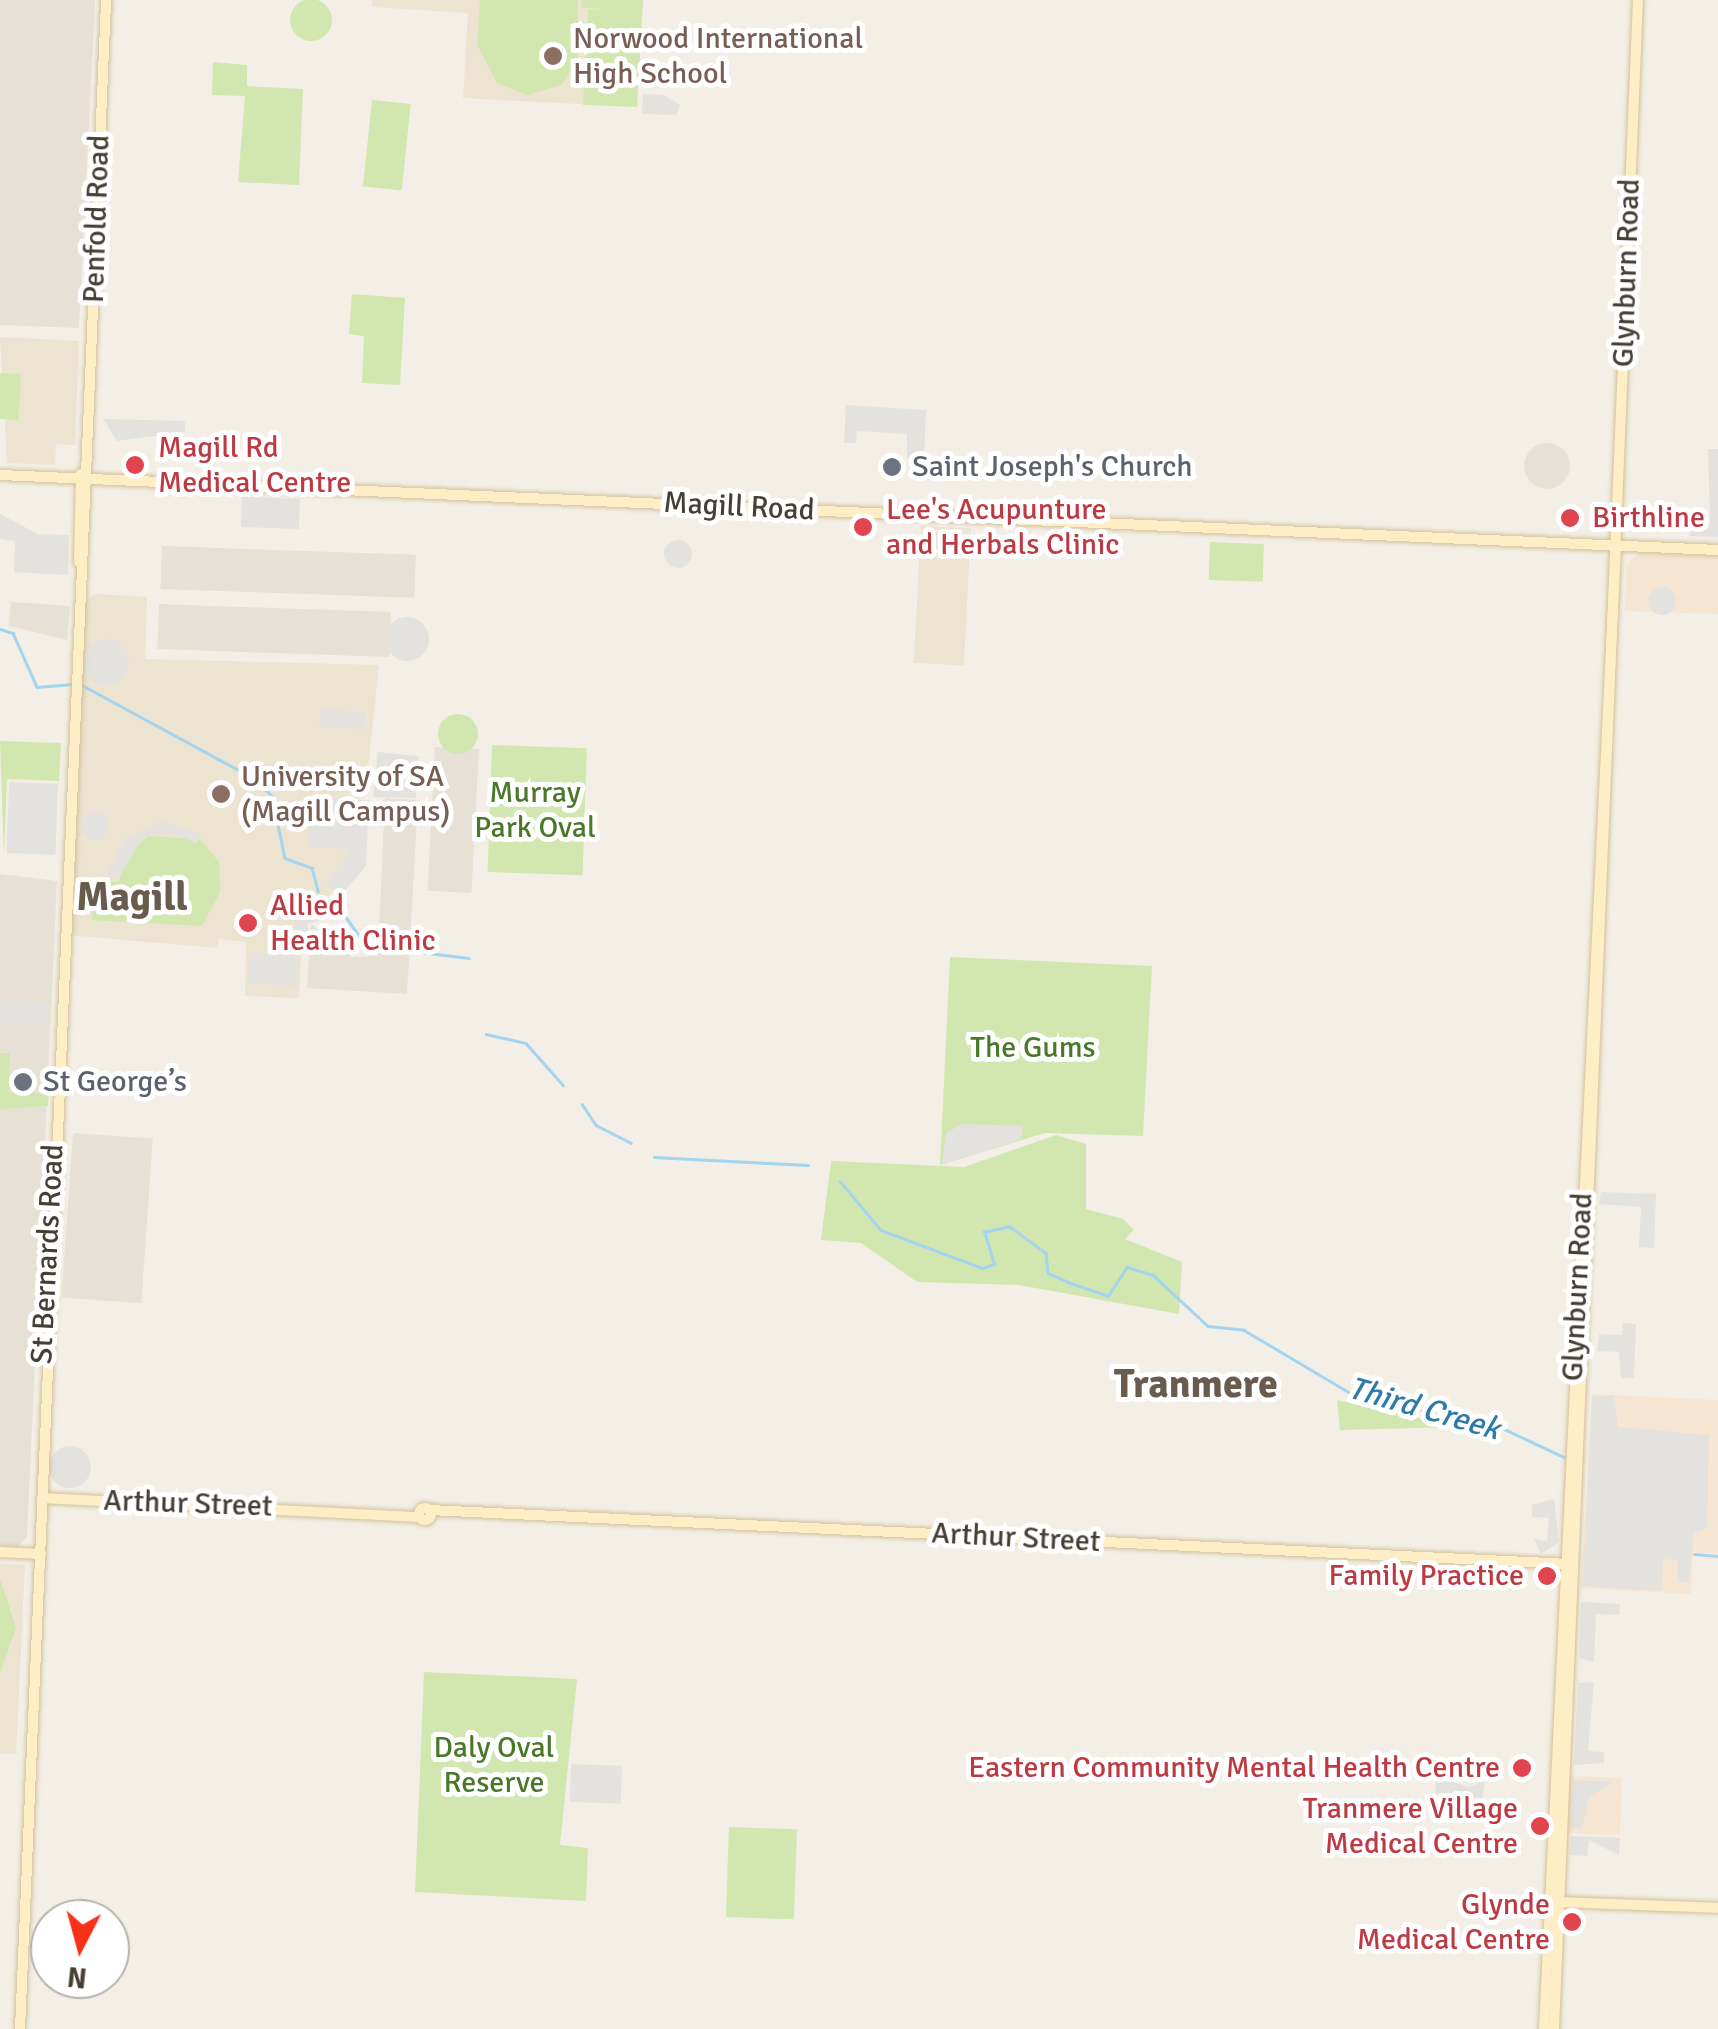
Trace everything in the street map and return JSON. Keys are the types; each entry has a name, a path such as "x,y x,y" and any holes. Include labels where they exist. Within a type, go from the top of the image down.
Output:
{"main road":[{"name":"Penfold Road","path":"85,479 106,0"},
{"name":"Glynburn Road","path":"1554,2029 1556,1748 1570,1564 1638,0"},
{"name":"Magill Road","path":"0,475 1718,550"},
{"name":"St Bernards Road","path":"17,2029 85,479"},
{"path":"1586,544 1615,568 1644,547"},
{"name":"Glynburn Road","path":"1544,2029 1568,1725 1570,1564 1566,1548 1610,698"},
{"name":"Arthur Street","path":"41,1498 1570,1564"},
{"path":"1544,1562 1566,1548"},
{"path":"0,1552 38,1554"},
{"path":"1556,1748 1568,1725"},
{"path":"1555,1902 1718,1908"}],"shaded area":[{"path":"0,0 95,0 79,328 0,325"},
{"name":"Norwood International High School","path":"372,0 643,0 637,107 463,98 468,13 372,7"},
{"path":"643,94 663,95 681,105 676,115 642,114"},
{"path":"0,337 79,341 75,445 56,444 55,465 7,463"},
{"path":"846,405 926,410 924,459 907,458 907,434 857,431 856,443 844,443"},
{"path":"103,419 185,421 185,432 117,441"},
{"path":"1547,443 1564,449 1570,466 1564,483 1547,489 1530,483 1524,466 1530,449"},
{"path":"1708,449 1718,449 1718,537 1690,536 1691,525 1710,525"},
{"path":"242,497 300,499 299,529 241,527"},
{"path":"0,514 38,534 69,535 68,575 14,572 15,541 0,539"},
{"path":"921,526 971,529 964,665 914,663"},
{"path":"678,540 688,544 692,554 688,564 678,568 668,564 664,554 668,544"},
{"path":"162,546 416,555 414,598 160,589"},
{"path":"1639,553 1718,556 1718,614 1625,611 1627,564"},
{"path":"1662,587 1672,591 1676,601 1672,611 1662,615 1652,611 1648,601 1652,591"},
{"name":"University of SA (Magill Campus)","path":"97,594 147,597 145,659 379,665 365,797 314,806 308,839 362,842 352,872 303,924 299,998 245,996 246,942 219,939 217,948 68,935 83,601"},
{"path":"11,602 70,606 67,640 9,626"},
{"path":"159,604 391,612 389,657 157,649"},
{"path":"407,617 422,624 429,639 422,654 407,661 392,654 385,639 392,624"},
{"path":"106,639 122,646 129,662 122,678 106,685 90,678 83,662 90,646"},
{"path":"320,709 366,712 365,729 319,726"},
{"path":"435,747 479,749 471,893 427,891"},
{"path":"378,752 419,756 417,774 376,770"},
{"path":"375,777 416,781 416,798 373,797"},
{"path":"9,782 58,784 55,855 7,853"},
{"path":"315,798 369,800 366,866 340,897 326,884 351,850 306,846"},
{"path":"385,798 418,800 407,994 307,988 311,924 352,957 378,956"},
{"path":"95,812 105,816 109,826 105,836 95,840 85,836 81,826 85,816"},
{"path":"162,821 202,834 196,843 169,832 143,837 119,877 106,877 125,838"},
{"path":"0,874 57,881 27,1537 17,1547 0,1546"},
{"path":"298,888 328,918 308,924 307,952 293,951 295,910 286,903"},
{"path":"250,953 299,956 297,986 248,983"},
{"path":"0,1002 47,1004 46,1026 0,1024"},
{"path":"963,1124 1023,1126 1021,1139 942,1165 946,1133"},
{"path":"73,1133 153,1139 141,1303 61,1298"},
{"path":"1601,1192 1656,1194 1654,1248 1639,1247 1641,1207 1599,1204"},
{"path":"1623,1323 1636,1324 1634,1378 1621,1378 1619,1352 1597,1351 1599,1334 1622,1335"},
{"path":"1592,1394 1718,1400 1718,1553 1693,1553 1691,1594 1581,1588"},
{"path":"1592,1396 1614,1396 1618,1427 1709,1435 1707,1528 1694,1533 1689,1582 1678,1582 1678,1560 1663,1559 1662,1591 1583,1586"},
{"path":"70,1446 85,1452 91,1467 85,1482 70,1488 55,1482 49,1467 55,1452"},
{"path":"1554,1499 1559,1542 1541,1554 1534,1539 1547,1541 1549,1518 1532,1517 1532,1505"},
{"path":"0,1564 25,1565 16,1754 0,1754"},
{"path":"1581,1602 1620,1604 1619,1615 1596,1614 1594,1662 1579,1658"},
{"path":"1594,1682 1588,1751 1604,1752 1604,1763 1574,1765 1578,1683"},
{"path":"571,1764 622,1766 621,1804 570,1802"},
{"path":"1568,1776 1622,1778 1620,1835 1566,1833"},
{"path":"1436,1777 1470,1787 1485,1780 1482,1803 1435,1800"},
{"path":"1573,1780 1613,1782 1589,1797 1582,1828 1571,1827"},
{"path":"1571,1836 1620,1838 1619,1855 1589,1840 1587,1856 1570,1855"}],"green space":[{"path":"311,-1 326,5 332,20 326,35 311,41 296,35 290,20 296,5"},
{"path":"480,0 578,0 578,58 562,85 527,95 497,83 477,45"},
{"path":"582,0 643,0 637,107 583,105 588,9 611,10 581,7"},
{"path":"213,62 247,65 247,86 303,89 299,185 238,182 245,96 212,95"},
{"path":"372,100 411,104 402,191 363,187"},
{"path":"352,294 405,298 400,385 362,383 364,336 349,334"},
{"path":"0,373 21,374 19,420 0,419"},
{"path":"1210,542 1264,544 1263,582 1209,580"},
{"path":"458,714 472,720 478,734 472,748 458,754 444,748 438,734 444,720"},
{"path":"0,741 61,743 59,781 7,779 4,855"},
{"name":"Murray Park Oval","path":"492,745 587,748 583,875 488,872"},
{"path":"148,836 200,839 219,862 220,892 202,926 92,920 96,882 118,882 130,851"},
{"name":"The Gums","path":"950,957 1152,966 1143,1136 1045,1133 940,1165"},
{"path":"0,1053 10,1053 9,1092 49,1093 48,1106 0,1109"},
{"path":"1056,1135 1086,1144 1086,1209 1123,1219 1134,1230 1125,1239 1182,1262 1179,1314 1019,1285 917,1282 861,1243 821,1240 831,1161 964,1167"},
{"path":"1337,1400 1458,1427 1340,1430"},
{"path":"0,1579 16,1628 0,1673"},
{"name":"Daly Oval Reserve","path":"424,1672 577,1679 560,1845 588,1848 586,1901 415,1892"},
{"path":"729,1827 797,1829 794,1919 726,1917"}],"waterway":[{"name":"Third Creek","path":"0,629 13,633 37,687 72,684"},
{"name":"Third Creek","path":"82,685 255,779 272,796 285,858 312,868 318,891"},
{"name":"Third Creek","path":"334,900 367,947 414,950"},
{"name":"Third Creek","path":"420,952 469,958"},
{"name":"Third Creek","path":"486,1034 526,1043 563,1085"},
{"name":"Third Creek","path":"582,1104 596,1125 631,1143"},
{"name":"Third Creek","path":"654,1157 808,1165"},
{"name":"Third Creek","path":"840,1181 881,1230 982,1268 994,1264 984,1232 1009,1226 1046,1253 1048,1273 1068,1282 1108,1296 1127,1267 1153,1275 1208,1326 1244,1330 1352,1394 1504,1429 1564,1457"},
{"name":"Third Creek","path":"1694,1554 1718,1556"}],"place":[{"name":"Norwood International High School","path":"553,56"},
{"name":"Magill Rd Medical Centre","path":"135,465"},
{"name":"Saint Joseph's Church","path":"892,467"},
{"name":"Birthline","path":"1570,518"},
{"name":"Lee's Acupunture and Herbals Clinic","path":"863,527"},
{"name":"University of SA (Magill Campus)","path":"221,794"},
{"name":"Allied Health Clinic","path":"248,923"},
{"name":"St George’s","path":"23,1082"},
{"name":"Family Practice","path":"1547,1576"},
{"name":"Eastern Community Mental Health Centre","path":"1522,1768"},
{"name":"Tranmere Village Medical Centre","path":"1540,1826"},
{"name":"Glynde Medical Centre","path":"1572,1922"}],"district":[{"name":"Magill","path":"132,897"},
{"name":"Tranmere","path":"1196,1384"}]}
